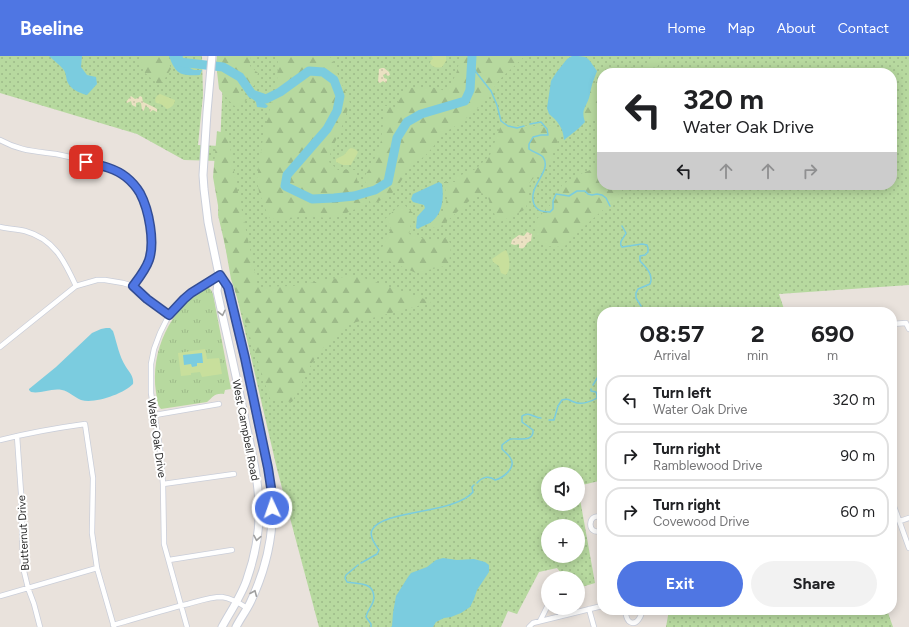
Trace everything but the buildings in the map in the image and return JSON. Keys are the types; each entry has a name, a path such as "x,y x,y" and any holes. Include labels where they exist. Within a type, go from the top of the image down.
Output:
{"main road":[{"name":"West Campbell Road","path":"212,56 203,175 208,222 220,275 228,287 236,318 268,468 272,494 272,523 269,550 262,576 236,627"},
{"name":"West Campbell Road","path":"220,275 217,291 240,393 256,477 259,506 258,531 247,580 237,602 222,627"}],"street":[{"path":"0,140 19,149 57,154 98,165 119,173 126,177 134,185 140,193 144,203 151,236 151,251 149,260 133,286"},
{"path":"0,227 32,233 43,239 61,257 76,286"},
{"name":"Water Oak Drive","path":"187,627 164,544 163,484 160,450 151,393 151,364 154,349 169,315 191,293 220,275"},
{"path":"0,347 76,286 97,280 123,283 133,286 147,299 169,315"},
{"path":"897,324 906,323 909,328"},
{"path":"155,415 219,404"},
{"path":"0,440 85,424 92,478 92,533 97,568 114,626 212,598 229,598 247,608"},
{"name":"Butternut Drive","path":"17,436 21,493 23,567 40,627"},
{"path":"163,484 234,474"},
{"path":"897,514 909,548"},
{"path":"597,517 594,517 590,523 594,531 597,531"},
{"path":"900,522 909,518"},
{"path":"169,560 232,550"},
{"path":"0,596 97,568"},
{"path":"529,627 533,623 597,607"},
{"path":"589,609 594,627"},
{"path":"540,621 543,615"},
{"path":"626,615 630,622 633,623 636,622 640,615"}],"green space":[{"path":"0,56 202,56 203,95 198,145 220,146 224,56 909,56 909,285 779,294 783,307 597,307 597,481 585,484 585,467 541,467 541,511 582,511 584,519 541,519 541,563 585,563 585,527 595,583 585,586 585,571 559,571 557,568 541,571 539,572 517,614 508,611 501,627 319,627 277,469 218,215 220,161 184,160 137,134 0,93"},
{"path":"139,56 167,56 171,69 160,86 144,72"},
{"path":"217,56 251,56 250,66 258,73 254,86 241,85 239,92 247,100 234,106 219,89 216,63"},
{"path":"278,56 330,56 350,103 340,132 331,150 329,162 338,170 355,170 364,199 364,206 340,216 326,218 305,215 284,221 269,218 259,192 257,179 263,138 277,85"},
{"path":"432,56 446,56 446,61 442,67 438,68 431,65 431,60 433,59"},
{"path":"460,56 469,56 468,76 474,63 474,56 525,56 499,80 480,106 462,122 442,134 423,158 409,165 395,191 371,205 364,177 373,163 381,141 385,106 395,107 406,88 431,87 446,91 456,75"},
{"path":"651,56 659,56 658,66 656,68 643,68"},
{"path":"630,67 643,68 621,68"},
{"path":"597,81 597,119 588,122 583,116 592,85"},
{"path":"160,94 175,100 170,108 167,109 161,104 156,103 155,100 157,95"},
{"path":"501,125 553,125 560,134 551,159 530,182 526,209 498,223 487,195 481,193 468,202 443,225 425,230 443,212 447,199 444,182 458,182 456,177 476,169 490,155"},
{"path":"217,131 228,134 235,178 258,287 293,286 355,275 433,302 349,324 326,344 312,363 292,402 270,399 231,279 213,177"},
{"path":"351,148 358,152 351,165 343,165 336,162 336,159 344,155"},
{"path":"597,167 597,190 622,190 612,202 564,247 546,246 536,236 537,219 555,200 562,185 578,175"},
{"path":"402,203 413,213 409,234 433,240 447,237 451,245 449,265 416,273 378,256 391,229 385,219"},
{"path":"506,250 509,270 506,275 501,273 499,266 493,262 492,259"},
{"path":"207,288 211,290 213,294 231,389 225,390 224,394 216,395 207,402 161,409 157,401 155,377 156,362 165,332 183,307 194,296"},
{"path":"205,349 207,359 219,358 222,374 202,377 200,372 181,376 178,353"},
{"path":"668,615 889,615 893,627 666,627"}],"sand":[{"path":"382,68 389,72 390,75 383,75 384,78 387,79 386,83 383,81 380,83 378,82 379,69"},
{"path":"131,96 135,99 140,96 142,97 143,102 157,109 157,112 153,110 150,112 149,108 146,106 143,111 141,103 139,102 136,103 136,107 132,105 131,101 127,103 126,102"},
{"path":"527,232 532,234 531,241 524,247 519,248 519,244 511,244 512,240 519,235 524,236"}],"water":[{"path":"49,56 82,56 81,67 87,75 96,77 97,84 87,95 75,90 68,84 64,70"},
{"path":"169,56 182,56 190,68 194,70 202,70 200,75 180,73 174,67"},
{"path":"572,56 582,56 587,58 597,71 584,110 583,115 585,122 564,140 560,125 549,114 547,108 551,81 567,59"},
{"path":"250,90 256,95 260,96 261,100 268,106 266,108 257,107 256,102 247,94"},
{"path":"439,182 442,184 443,200 438,215 430,223 418,229 416,228 417,217 425,208 424,205 413,202 411,199 413,194"},
{"path":"110,328 113,331 118,349 132,377 133,384 116,395 94,401 81,400 62,390 31,392 29,390 92,333"},
{"path":"202,353 203,363 197,363 197,366 192,367 191,364 184,365 183,355"},
{"path":"443,558 457,560 474,559 485,562 489,565 489,572 477,590 470,607 461,613 436,622 433,627 391,627 396,596 411,573 427,567 436,560"}],"waterway":[{"path":"178,56 179,62 223,67 240,77 252,94 266,99 280,92 309,71 323,72 334,80 340,96 337,111 327,129 287,175 285,186 312,199 354,196 375,190 388,182 397,138 407,122 421,114 465,101 470,90 472,56"},
{"path":"472,61 476,72 491,91 497,105 501,121 508,126 517,128 524,126"},
{"path":"530,124 541,122 547,129 548,135 533,137 529,144 529,149 542,156 545,162 545,168 534,191 534,204 537,208 539,210 550,212 553,209 553,201 556,194 569,196 577,191 585,191 592,195 602,195 606,198 610,206"},
{"path":"622,226 626,233 621,242 622,247 642,244 647,245 648,248 648,252 645,255 640,256 640,261 649,271 651,277 650,284 638,289 636,293 636,298 641,306"},
{"path":"593,385 597,378"},
{"path":"549,420 554,420 558,406 562,400 567,399 577,403 583,403 597,398 596,392 591,391 591,389"},
{"path":"477,483 486,477 495,480 498,479 508,472 512,466 512,462 502,449 502,445 510,439 525,439 531,437 533,434 533,430 522,422 522,416 529,414 541,418"},
{"path":"361,563 377,554 379,550 371,535 372,530 378,524 389,519 436,508 464,499 473,492 472,487 474,485"},
{"path":"358,565 346,575 345,578 347,582 369,586 373,592 373,601 366,617 371,624 371,627"}],"route":[{"path":"86,162 114,170 126,177 140,193 148,218 151,236 151,251 149,260 133,286 139,293 169,315 191,293 220,275 228,287 245,358 268,468 272,494 272,508"}]}
